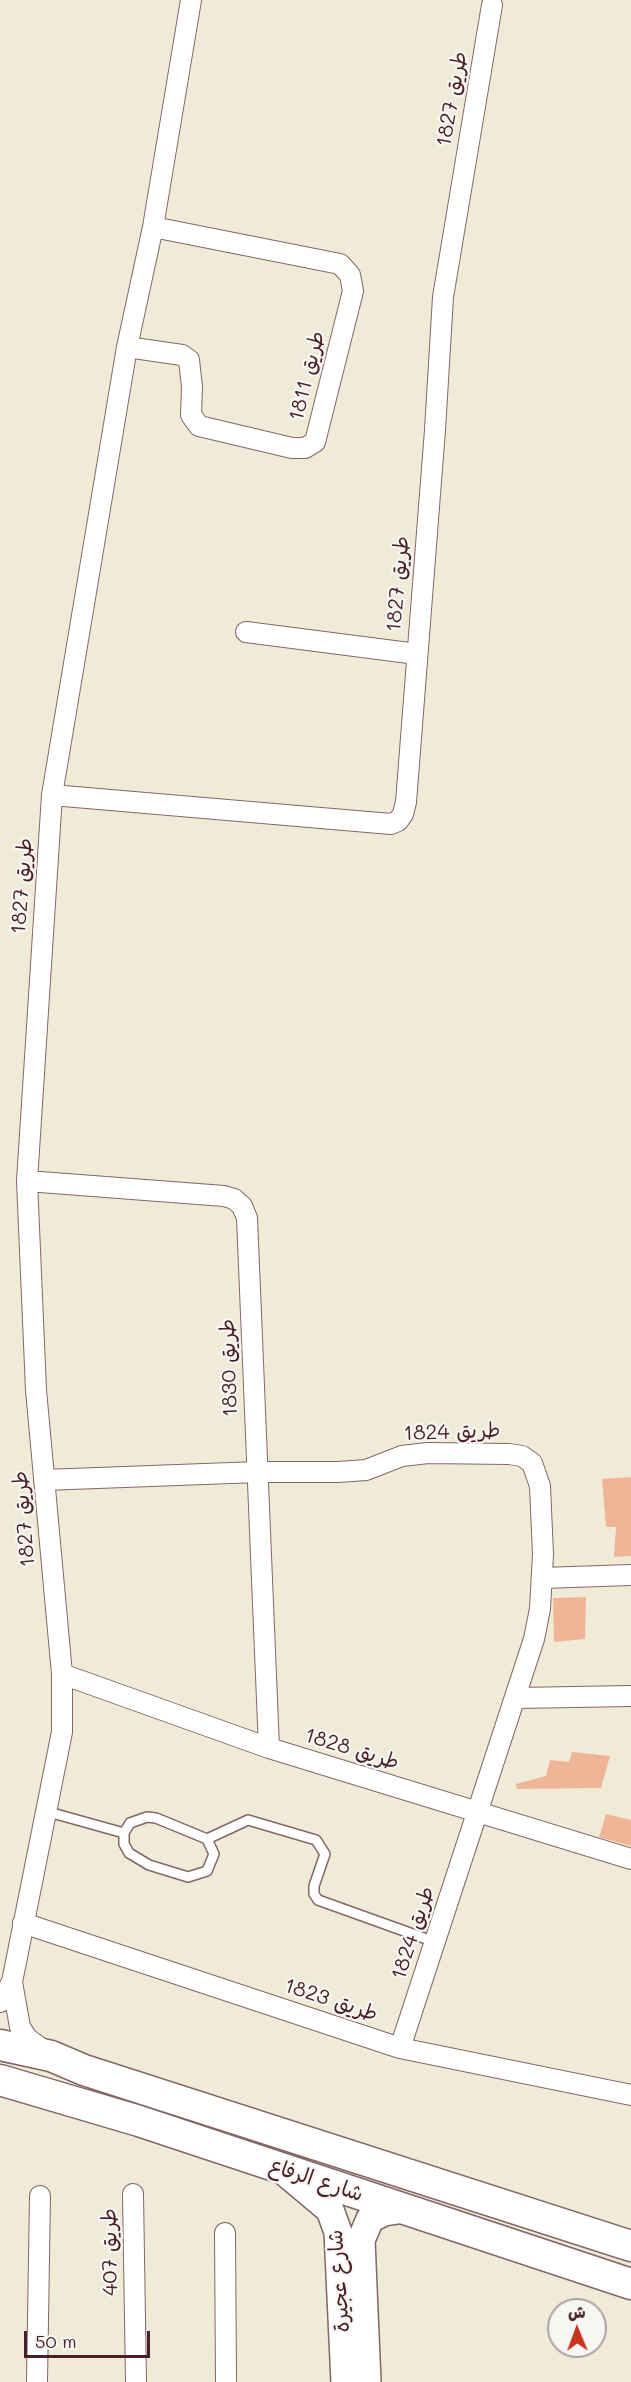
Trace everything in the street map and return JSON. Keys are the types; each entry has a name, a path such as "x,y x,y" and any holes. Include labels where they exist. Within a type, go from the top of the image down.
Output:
{"main road":[{"name":"شارع الرفاع","path":"0,2045 51,2056 84,2070 631,2246"},
{"name":"شارع الرفاع","path":"0,2080 139,2121 631,2284"}],"street":[{"name":"طريق 1827","path":"0,2002 12,1982 62,1732 62,1674 36,1390 27,1181 52,795 128,347 153,228 191,0"},
{"name":"طريق 1827","path":"52,795 391,824 398,821 406,802 443,297 493,4"},
{"name":"طريق 1811","path":"128,347 182,355 189,360 192,387 191,416 199,426 292,448 304,448 315,442 353,291 350,275 340,264 153,228"},
{"path":"246,632 417,654"},
{"name":"طريق 1830","path":"27,1181 224,1196 234,1199 242,1206 247,1218 269,1748"},
{"name":"طريق 1824","path":"44,1480 366,1470 402,1456 428,1453 522,1456 532,1463 540,1486 542,1578 534,1639 517,1698 400,2048"},
{"path":"542,1578 631,1575"},
{"name":"طريق 1828","path":"62,1674 269,1748 631,1859"},
{"path":"517,1698 631,1696"},
{"name":"طريق 1823","path":"23,1923 400,2048 631,2095"},
{"name":"طريق 1827","path":"12,1982 20,2027 27,2038 51,2056"},
{"name":"شارع عجيرة","path":"280,2169 330,2210 338,2232 345,2382"},
{"name":"طريق 407","path":"133,2194 136,2382"},
{"path":"37,2382 40,2196"},
{"name":"شارع عجيرة","path":"367,2382 361,2240 370,2219 384,2212 405,2209"},
{"path":"225,2233 226,2382"}],"lane":[{"path":"45,1810 124,1833"},
{"path":"147,1817 156,1818 207,1839 214,1854 212,1863 207,1871 188,1877 138,1860 129,1853 124,1844 124,1833 130,1823 147,1817"},
{"path":"207,1839 248,1820 316,1840 325,1854 314,1886 314,1894 318,1900 435,1942"}],"building":[{"path":"631,1477 631,1556 614,1557 616,1527 606,1527 602,1479"},
{"path":"586,1597 585,1639 554,1642 553,1598"},
{"path":"572,1752 610,1756 601,1788 517,1789 516,1784 546,1776 550,1760 569,1762"},
{"path":"606,1814 631,1820 631,1846 599,1837"}]}
